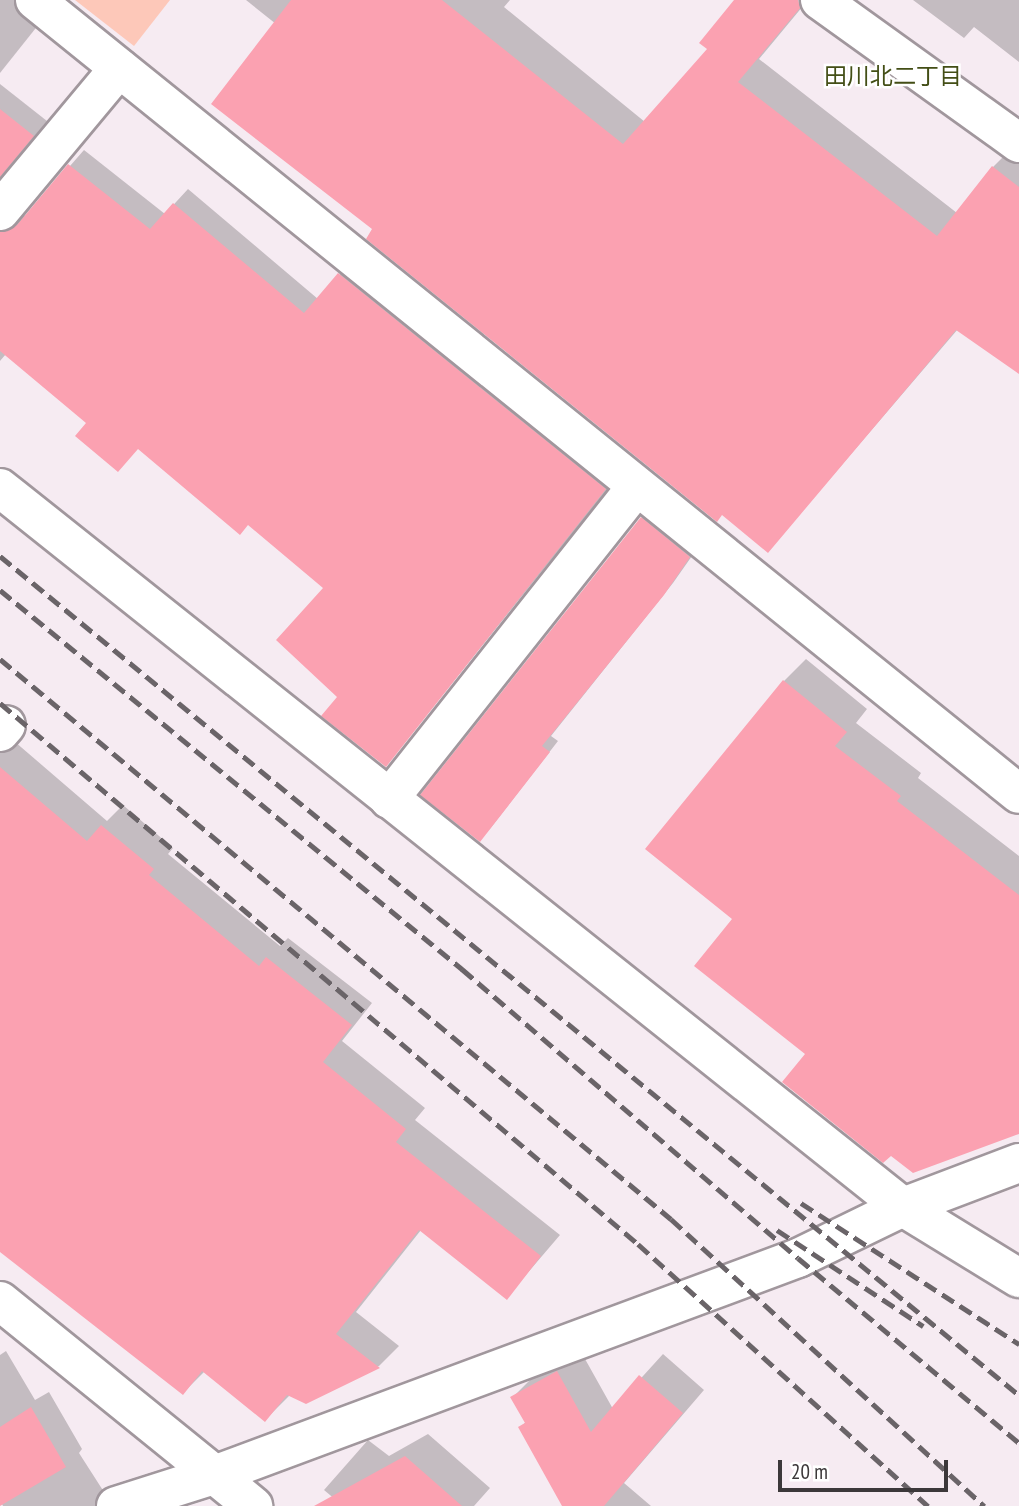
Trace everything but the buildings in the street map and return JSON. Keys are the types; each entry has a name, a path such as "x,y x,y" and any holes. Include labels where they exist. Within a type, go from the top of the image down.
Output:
{"street":[{"path":"35,0 1019,794"},
{"path":"820,0 1019,143"},
{"path":"0,211 119,68"},
{"path":"389,799 637,486"},
{"path":"0,488 904,1207 1019,1278"},
{"path":"135,1503 798,1258 904,1207 1019,1163"},
{"path":"0,1301 253,1506"}],"shaded area":[{"path":"75,0 170,0 134,46"}],"railway":[{"path":"0,556 1019,1395"},
{"path":"0,590 462,969 798,1258 1019,1443"},
{"path":"0,659 671,1219 984,1506"},
{"path":"0,703 638,1244 928,1506"},
{"path":"801,1203 1019,1344"},
{"path":"777,1230 923,1326"}],"district":[{"name":"田川北二丁目","path":"893,76"}]}
